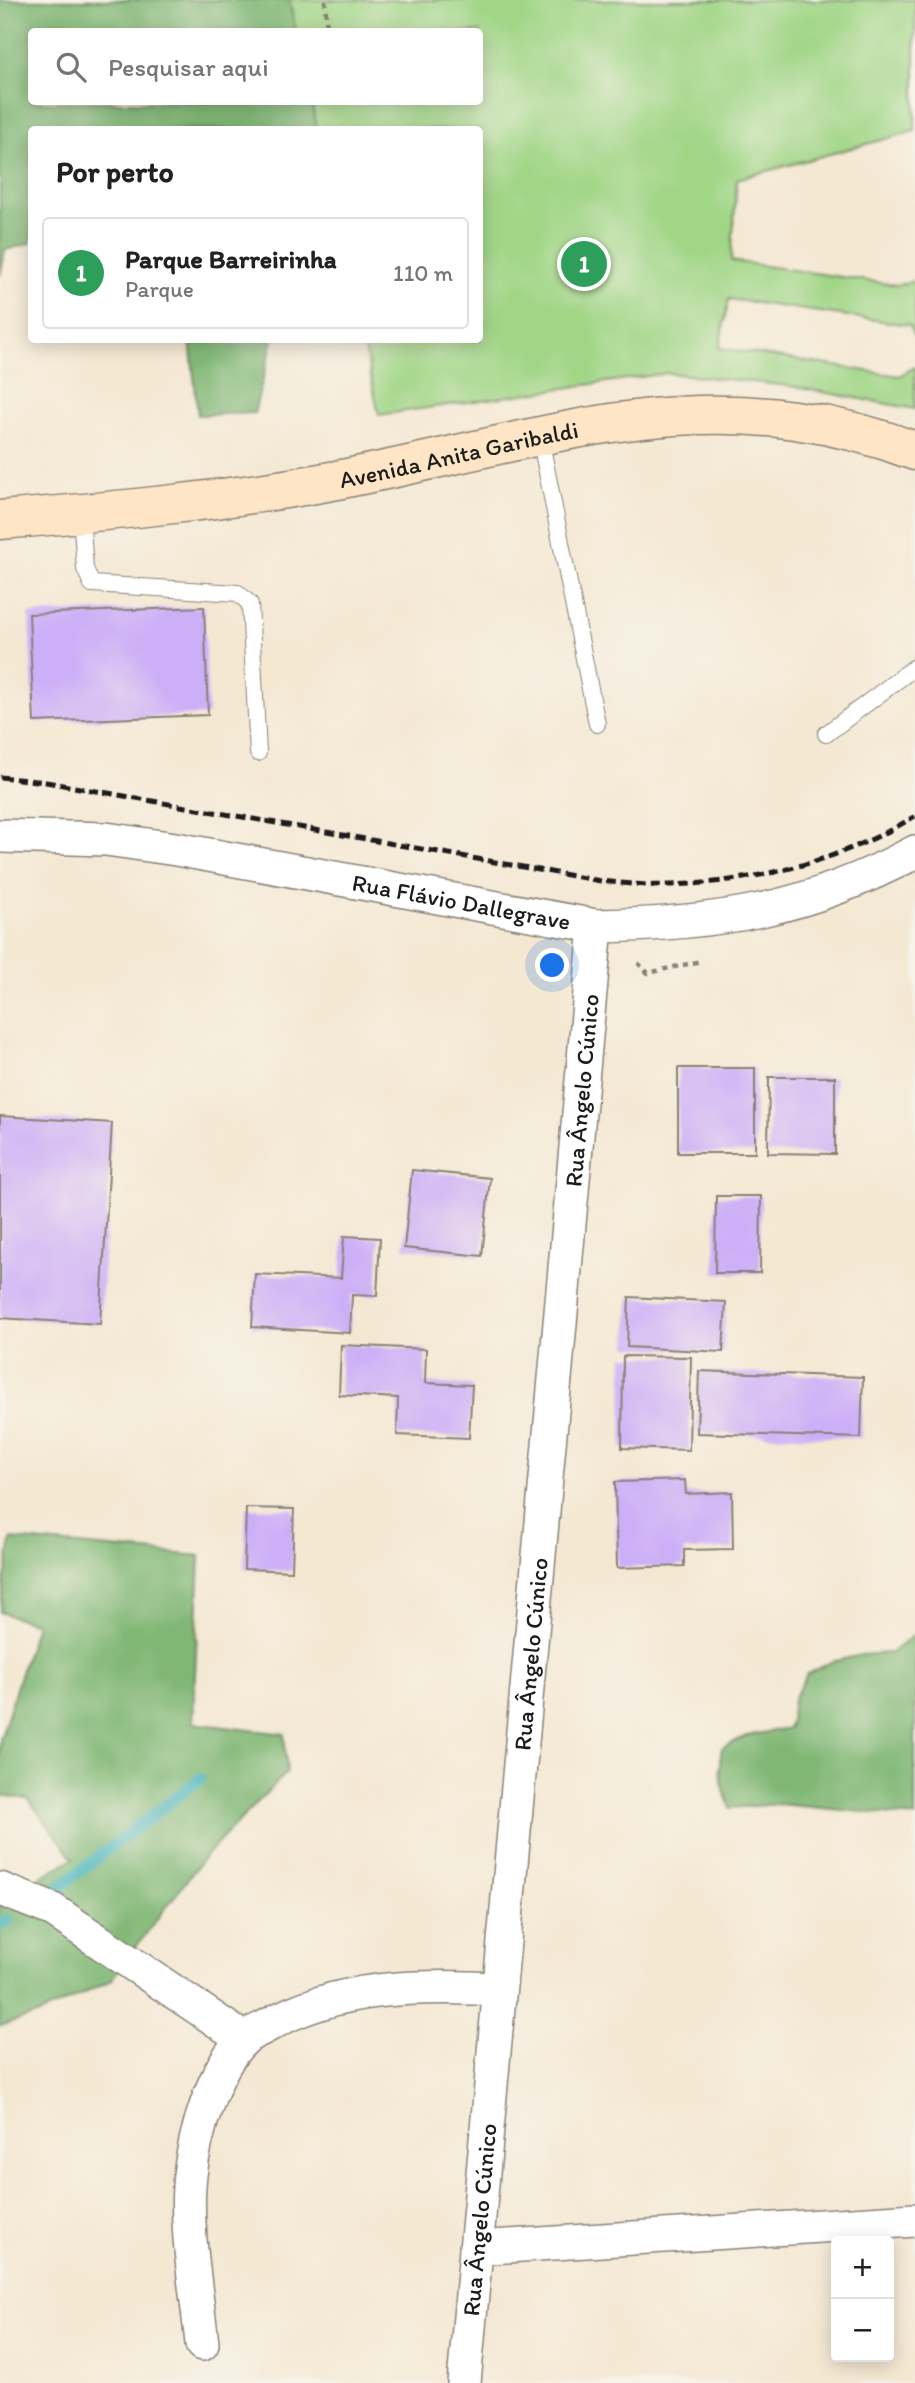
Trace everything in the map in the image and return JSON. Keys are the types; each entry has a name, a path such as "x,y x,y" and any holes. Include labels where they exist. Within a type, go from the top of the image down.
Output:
{"main road":[{"name":"Avenida Anita Garibaldi","path":"0,520 81,514 324,483 540,434 653,417 713,413 762,415 859,432 915,452"}],"street":[{"name":"Rua Flávio Dallegrave","path":"0,836 106,839 176,849 596,926 660,925 737,917 811,898 878,872 915,852"},
{"name":"Rua Ângelo Cúnico","path":"464,2383 596,926"},
{"path":"0,1889 51,1909 244,2039"},
{"path":"202,2344 190,2177 198,2130 214,2084 244,2039 288,2014 326,2000 407,1987 499,1989"},
{"path":"476,2248 915,2220"}],"lane":[{"path":"540,434 597,724"},
{"path":"81,514 85,569 92,584 238,593 250,604 258,752"},
{"path":"826,734 915,667"}],"path":[{"path":"325,0 327,28"}],"green space":[{"path":"0,0 289,0 295,28 28,28 28,105 312,105 316,126 28,126 28,244 5,250 0,276"},
{"path":"289,0 915,0 915,131 737,179 731,261 897,285 915,281 915,336 909,325 729,299 719,348 899,376 915,367 915,409 790,386 668,373 379,415 364,343 483,343 483,126 316,126 312,105 483,105 483,28 295,28"},
{"path":"190,343 272,343 254,413 198,415"},
{"path":"11,1539 200,1556 193,1723 284,1734 287,1772 206,1855 110,1981 40,2014 0,2026 0,1901 73,1858 28,1799 0,1795 0,1740 36,1624 0,1612"},
{"path":"915,1634 915,1817 779,1804 730,1808 721,1778 722,1748 746,1736 789,1728 793,1700 807,1674 831,1662 861,1655 891,1653"}],"building":[{"path":"204,607 208,715 34,722 29,614"},
{"path":"678,1068 755,1068 755,1153 678,1153"},
{"path":"769,1077 835,1077 835,1154 768,1153"},
{"path":"0,1116 112,1123 100,1324 0,1318"},
{"path":"412,1170 490,1178 482,1256 404,1248"},
{"path":"716,1196 761,1196 760,1273 715,1273"},
{"path":"344,1236 380,1238 377,1296 352,1295 350,1333 252,1327 255,1274 341,1278"},
{"path":"629,1297 726,1302 723,1352 627,1347"},
{"path":"341,1345 426,1349 425,1383 472,1385 469,1438 397,1435 398,1398 339,1395"},
{"path":"623,1356 691,1357 689,1450 622,1448"},
{"path":"699,1371 863,1377 861,1438 697,1433"},
{"path":"685,1480 686,1494 732,1492 733,1549 684,1550 684,1566 617,1568 615,1482"},
{"path":"246,1508 294,1509 292,1571 244,1569"}],"waterway":[{"path":"59,1887 200,1779"},
{"path":"0,1924 8,1920"}],"railway":[{"path":"0,777 46,782 601,881 649,885 697,884 762,875 794,867 857,846 915,816"}],"place":[{"name":"Parque Barreirinha","path":"584,264"}]}
